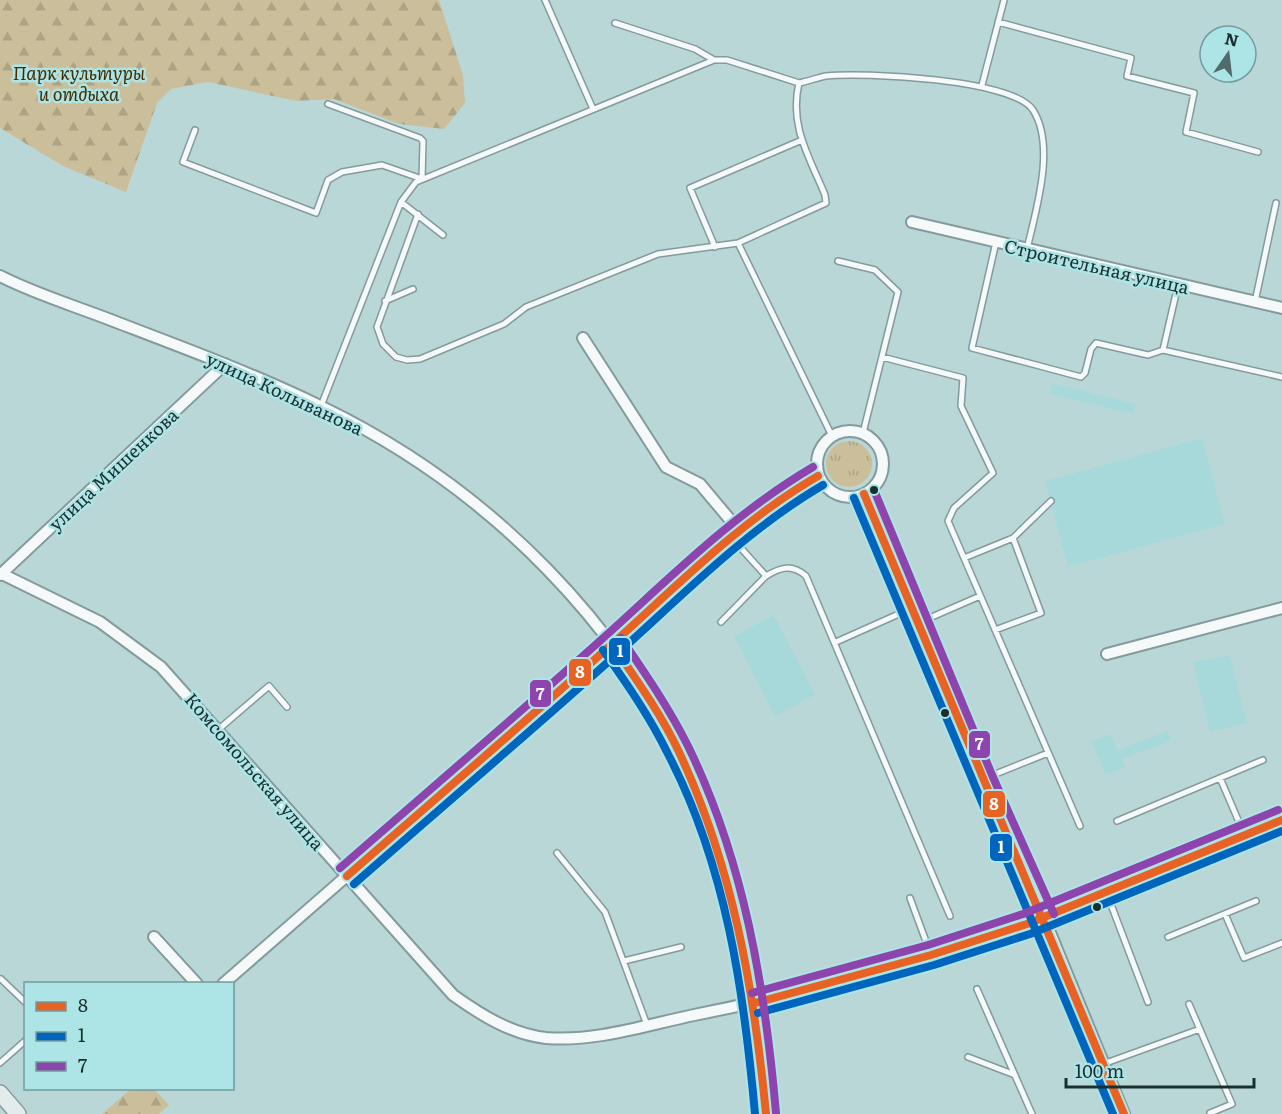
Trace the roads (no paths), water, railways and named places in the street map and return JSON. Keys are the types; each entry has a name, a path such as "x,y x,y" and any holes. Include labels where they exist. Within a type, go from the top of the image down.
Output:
{"street":[{"name":"Строительная улица","path":"912,222 1282,308"},
{"name":"улица Колыванова","path":"0,276 225,364 321,406 410,456 462,492 512,534 558,580 612,645 658,714 681,755 703,803 742,933 755,1003 766,1114"},
{"path":"583,338 666,467 700,484 733,532"},
{"name":"улица Мишенкова","path":"0,574 225,364"},
{"path":"853,430 863,433 873,439 883,458 880,480 864,494 842,496 832,492 818,476 818,453 832,436 853,430"},
{"path":"226,982 612,645 733,532 782,495 818,476"},
{"path":"864,494 910,609 1044,918 1124,1114"},
{"name":"Комсомольская улица","path":"0,574 100,622 132,643 161,667 219,729 453,995 495,1022 516,1031 545,1038 576,1039 755,1003 932,955 1044,918 1107,894 1282,820"},
{"path":"1107,654 1282,608"},
{"path":"154,937 195,982"},
{"path":"0,1093 18,1114"}],"lane":[{"path":"545,0 593,109"},
{"path":"982,85 1004,0"},
{"path":"998,22 1131,58 1127,76 1194,93 1186,132 1258,152"},
{"path":"615,23 695,49 714,60"},
{"path":"321,406 401,202 410,188 422,179 714,60 727,60 799,82 825,76 868,75 982,85 1021,98 1032,109 1039,123 1043,167 1027,250"},
{"path":"418,214 377,327 382,344 396,357 407,360 420,359 504,324 526,307 658,254 738,243 826,203 825,195 802,140 795,114 799,82"},
{"path":"328,104 420,138 423,141 422,179"},
{"path":"195,130 183,162 316,213 328,180 342,172 382,165 422,179"},
{"path":"715,247 690,188 802,140"},
{"path":"401,202 443,235"},
{"path":"1255,302 1276,203"},
{"path":"996,242 972,344 975,351 1081,377 1085,373 1091,349 1096,343 1148,355 1163,350 1282,377"},
{"path":"738,243 832,436"},
{"path":"838,261 875,270 898,292 863,433"},
{"path":"1163,350 1178,285"},
{"path":"385,301 413,289"},
{"path":"882,357 963,378 965,383 961,406 993,473 954,507 948,521 1080,826"},
{"path":"964,558 1013,538 1051,501"},
{"path":"733,532 766,576"},
{"path":"995,630 1041,613 1013,538"},
{"path":"721,622 766,576 779,568 798,568 806,576 836,642 950,916"},
{"path":"917,623 980,596"},
{"path":"836,642 910,609"},
{"path":"219,729 269,686 287,707"},
{"path":"982,779 1048,753"},
{"path":"1117,821 1263,760"},
{"path":"1220,778 1245,836"},
{"path":"557,853 605,912 647,1025"},
{"path":"1107,894 1148,1002"},
{"path":"910,898 932,955"},
{"path":"1168,937 1256,901"},
{"path":"1225,914 1244,958 1282,943"},
{"path":"624,961 681,947"},
{"path":"1,979 24,1001"},
{"path":"977,989 1032,1114"},
{"path":"1189,1004 1232,1104 1210,1113"},
{"path":"1103,1064 1200,1029"},
{"path":"0,1064 24,1042"},
{"path":"968,1057 1015,1075"}],"park label":[{"name":"Парк культуры и отдыха","path":"79,82"}]}
